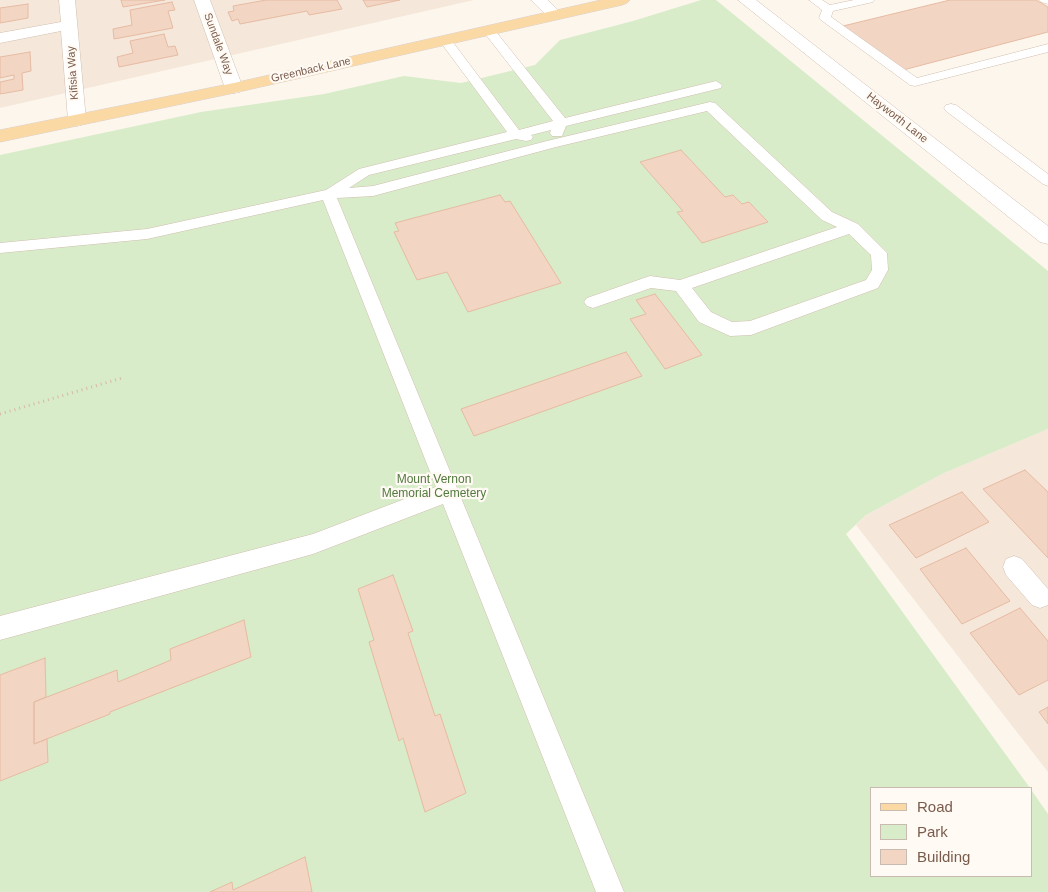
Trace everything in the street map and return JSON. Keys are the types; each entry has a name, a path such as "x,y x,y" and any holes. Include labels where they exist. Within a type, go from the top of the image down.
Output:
{"main road":[{"name":"Greenback Lane","path":"0,136 234,88 622,0"}],"street":[{"name":"Kifisia Way","path":"67,0 77,120"},
{"name":"Sundale Way","path":"202,0 234,88"},
{"path":"539,0 555,16"},
{"name":"Hayworth Lane","path":"746,0 1048,237"},
{"path":"0,38 69,25"}],"lane":[{"path":"815,0 828,10"},
{"path":"828,10 869,0"},
{"path":"828,10 825,18 915,82 1048,48"},
{"path":"489,31 561,122"},
{"path":"445,40 515,134 552,144"},
{"path":"328,194 364,172 716,85"},
{"path":"0,248 147,234 328,194 373,191 552,144 710,106 827,216 852,228 879,254 880,270 872,284 751,328 730,329 705,317 681,286"},
{"path":"951,108 1048,181"},
{"path":"552,144 561,122"},
{"path":"328,194 449,492 603,889"},
{"path":"593,302 650,282 681,286 852,228"},
{"path":"0,628 313,544 449,492"},
{"path":"1014,567 1045,599"}],"path":[{"path":"0,414 122,378"}],"shaded area":[{"path":"0,0 474,0 0,108"},
{"path":"1048,429 1048,772 856,525 866,515 942,474"}],"green space":[{"name":"Mount Vernon Memorial Cemetery","path":"701,0 716,0 1048,271 1048,429 942,474 866,515 846,534 1029,787 870,787 870,877 1033,877 1033,792 1048,814 1048,892 0,892 0,155 201,112 324,94 404,76 461,83 535,65 560,40 633,21"}],"building":[{"path":"121,0 165,0 123,7"},
{"path":"266,0 337,0 342,9 309,15 307,11 240,24 238,19 232,21 228,12 234,11 233,6"},
{"path":"363,0 400,0 367,7"},
{"path":"950,0 1036,0 1048,7 1048,32 903,70 843,26"},
{"path":"172,2 175,10 168,11 173,28 114,39 113,29 132,25 130,10"},
{"path":"28,4 28,18 0,23 0,8"},
{"path":"164,34 168,47 175,46 178,55 119,67 117,57 133,53 130,41"},
{"path":"30,52 31,71 22,73 23,90 0,94 0,82 14,79 14,75 0,78 0,57"},
{"path":"681,150 725,197 733,195 742,204 749,202 768,222 702,243 677,212 683,211 640,162"},
{"path":"500,195 505,202 510,201 561,283 468,312 447,272 417,280 394,232 399,231 395,223"},
{"path":"655,294 702,355 665,369 630,319 646,314 636,300"},
{"path":"626,352 642,376 474,436 461,409"},
{"path":"1025,470 1048,492 1048,558 983,489"},
{"path":"962,492 989,522 916,558 889,525"},
{"path":"966,548 1010,601 962,624 920,569"},
{"path":"393,575 413,631 408,633 435,716 440,714 466,793 425,812 403,738 399,741 369,642 374,640 358,589"},
{"path":"1020,608 1048,641 1048,680 1019,695 970,633"},
{"path":"244,620 251,657 34,744 34,702 117,670 118,682 171,660 170,649"},
{"path":"45,658 46,697 34,702 34,744 47,739 48,762 0,781 0,675"},
{"path":"1048,707 1048,724 1039,712"},
{"path":"305,857 312,892 210,892 232,882 233,890"}]}
